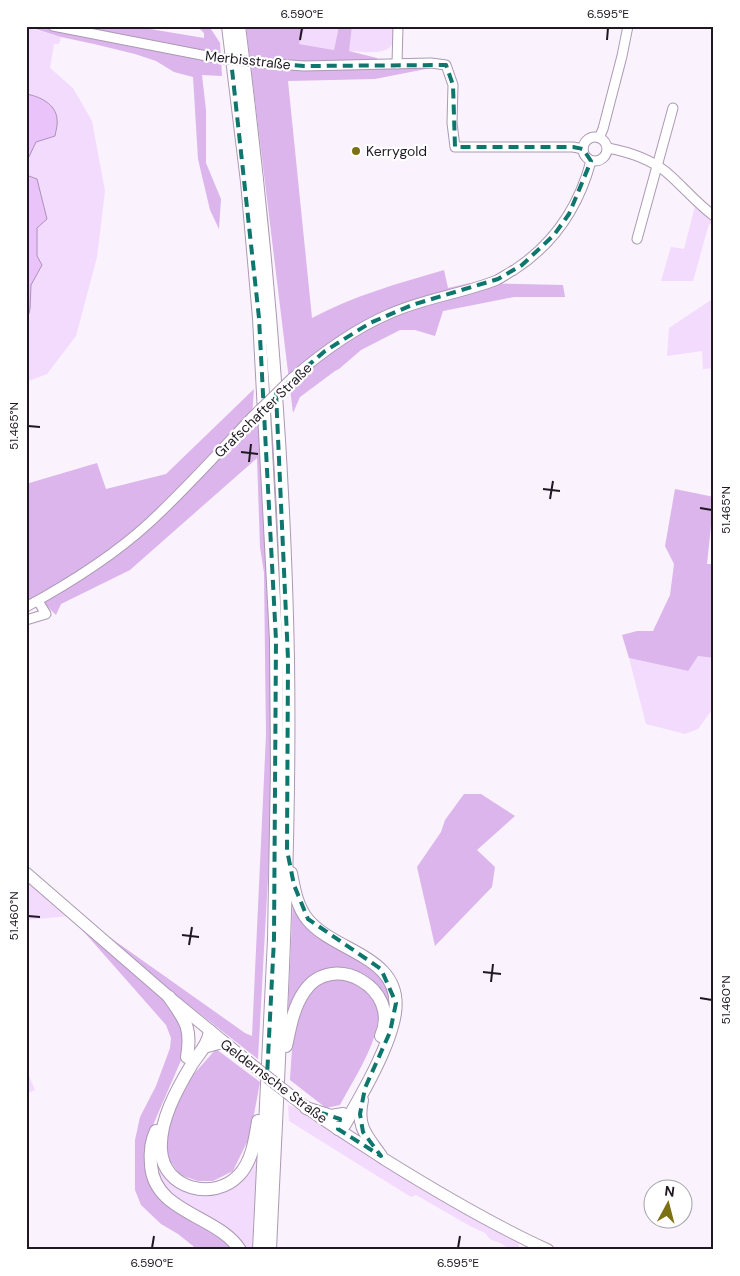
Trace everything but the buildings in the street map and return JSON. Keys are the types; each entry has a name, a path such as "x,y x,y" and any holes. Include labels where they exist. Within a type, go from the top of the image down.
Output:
{"highway":[{"path":"218,26 224,37 236,95"},
{"path":"228,26 247,182 259,318 276,640 277,768 274,939 259,1250"},
{"path":"239,26 262,218 279,425 288,659 287,850 279,1078 270,1250"},
{"path":"287,850 297,900 308,920 335,941 364,956 381,969 390,981 394,993 395,1012 390,1032 365,1088 345,1124 338,1129"},
{"path":"279,1078 293,1016 304,991 323,977 334,974 356,977 366,983 382,1002 385,1028 360,1082 342,1114 338,1129"},
{"path":"169,996 185,1020 189,1031 187,1057"},
{"path":"210,1031 208,1040 186,1075 162,1129 161,1152 163,1162 169,1173 179,1182 191,1188 204,1190 217,1189 238,1176 247,1165 252,1153 261,1100 266,1089"},
{"path":"210,1031 202,1037 187,1057 153,1136 150,1157 151,1170 154,1180 172,1202 220,1230 231,1238 240,1250"},
{"path":"204,1047 222,1042"},
{"path":"365,1088 361,1104 360,1123 363,1132 381,1156"},
{"path":"306,1108 331,1116 342,1114"}],"main road":[{"name":"Geldernsche Straße","path":"26,873 222,1042 306,1108 486,1220 548,1250"}],"street":[{"name":"Merbisstraße","path":"52,26 217,58 263,63 304,66 431,63 446,65 453,85 452,123 454,147 573,146 583,148"},
{"path":"397,64 398,26"},
{"path":"599,138 620,65 628,26"},
{"path":"637,239 674,108"},
{"path":"608,148 601,160 591,161 585,156 583,148 588,139 599,138 605,142 608,148 637,155 666,172 705,210 714,216"},
{"name":"Grafschafter Straße","path":"26,607 77,577 145,527 252,417 291,379 325,351 350,334 389,314 498,279 538,252 554,235 569,214 578,197 591,161"},
{"path":"26,620 46,614 38,601"}],"highlighted area":[{"path":"231,60 304,66 446,65 453,85 455,147 573,147 583,149 591,161 569,214 554,235 522,265 498,279 412,305 370,323 325,351 276,393 288,659 287,850 294,885 308,919 381,969 396,1003 390,1032 365,1088 360,1114 363,1132 381,1156 338,1129 340,1119 306,1108 267,1077 274,939 276,640 259,318"}],"shaded area":[{"path":"26,26 132,26 204,38 204,33 197,26 209,26 220,43 222,76 202,75 206,110 206,163 221,199 219,229 210,210 198,159 193,77 174,72 156,61 135,54 61,37"},
{"path":"246,26 305,26 299,44 334,50 339,26 352,26 349,51 377,58 379,62 436,67 375,79 288,81 312,318 393,285 444,270 448,288 470,283 563,285 565,297 514,297 443,311 435,336 415,330 400,330 361,350 339,369 300,397 293,413"},
{"path":"305,26 339,26 334,50 299,44"},
{"path":"352,26 394,26 393,42 386,50 348,51"},
{"path":"26,27 61,37 59,44 54,44 50,68 73,88 92,121 105,191 97,257 76,336 47,374 26,382 26,325 30,309 31,285 42,265 37,256 37,228 26,175 26,163 36,142 34,95 26,94"},
{"path":"26,94 41,99 50,105 56,114 57,123 55,136 36,142 26,163"},
{"path":"26,175 37,179 47,219 37,228 37,256 42,265 31,285 30,309 26,325"},
{"path":"695,206 714,221 714,225 709,224 693,281 661,281 671,247 684,249"},
{"path":"711,300 714,303 714,368 703,369 702,351 667,356 669,328"},
{"path":"254,389 252,417 265,435 274,768 258,1059 181,999 170,1006 184,1026 182,1058 150,1132 150,1185 222,1238 233,1250 198,1250 178,1234 161,1224 141,1205 135,1190 135,1140 140,1117 156,1086 170,1048 171,1038 166,1025 70,916 26,878 245,1033 252,1036 266,735 264,573 260,547 257,458 130,570 61,604 56,615 44,603 60,588 26,602 26,484 97,463 106,489 166,474"},
{"path":"675,489 714,497 707,564 714,564 714,658 698,656 688,671 629,658 622,635 637,631 653,631 670,595 674,564 665,546"},
{"path":"698,656 714,658 714,707 698,729 685,734 646,724 629,658 687,671"},
{"path":"464,794 481,794 515,816 477,850 495,867 492,887 435,946 417,867 441,832 445,820"},
{"path":"26,879 70,916 26,920"},
{"path":"293,897 296,905 362,958 389,987 391,1018 382,994 370,978 352,970 340,969 326,970 288,1014"},
{"path":"334,978 359,985 373,996 378,1012 376,1030 370,1049 360,1069 340,1105 326,1108 290,1080 294,1031 301,1007 314,988"},
{"path":"216,1049 260,1082 250,1136 233,1171 213,1181 198,1181 180,1175 168,1158 165,1137 175,1108 193,1075"},
{"path":"26,1069 35,1090 26,1094"},
{"path":"288,1105 304,1111 520,1239 518,1250 511,1250 490,1239 485,1233 416,1195 411,1197 289,1121"},
{"path":"259,1133 252,1250 244,1250 175,1201 154,1168 157,1146 169,1177 226,1189"}],"place":[{"name":"Kerrygold","path":"356,151"}]}
